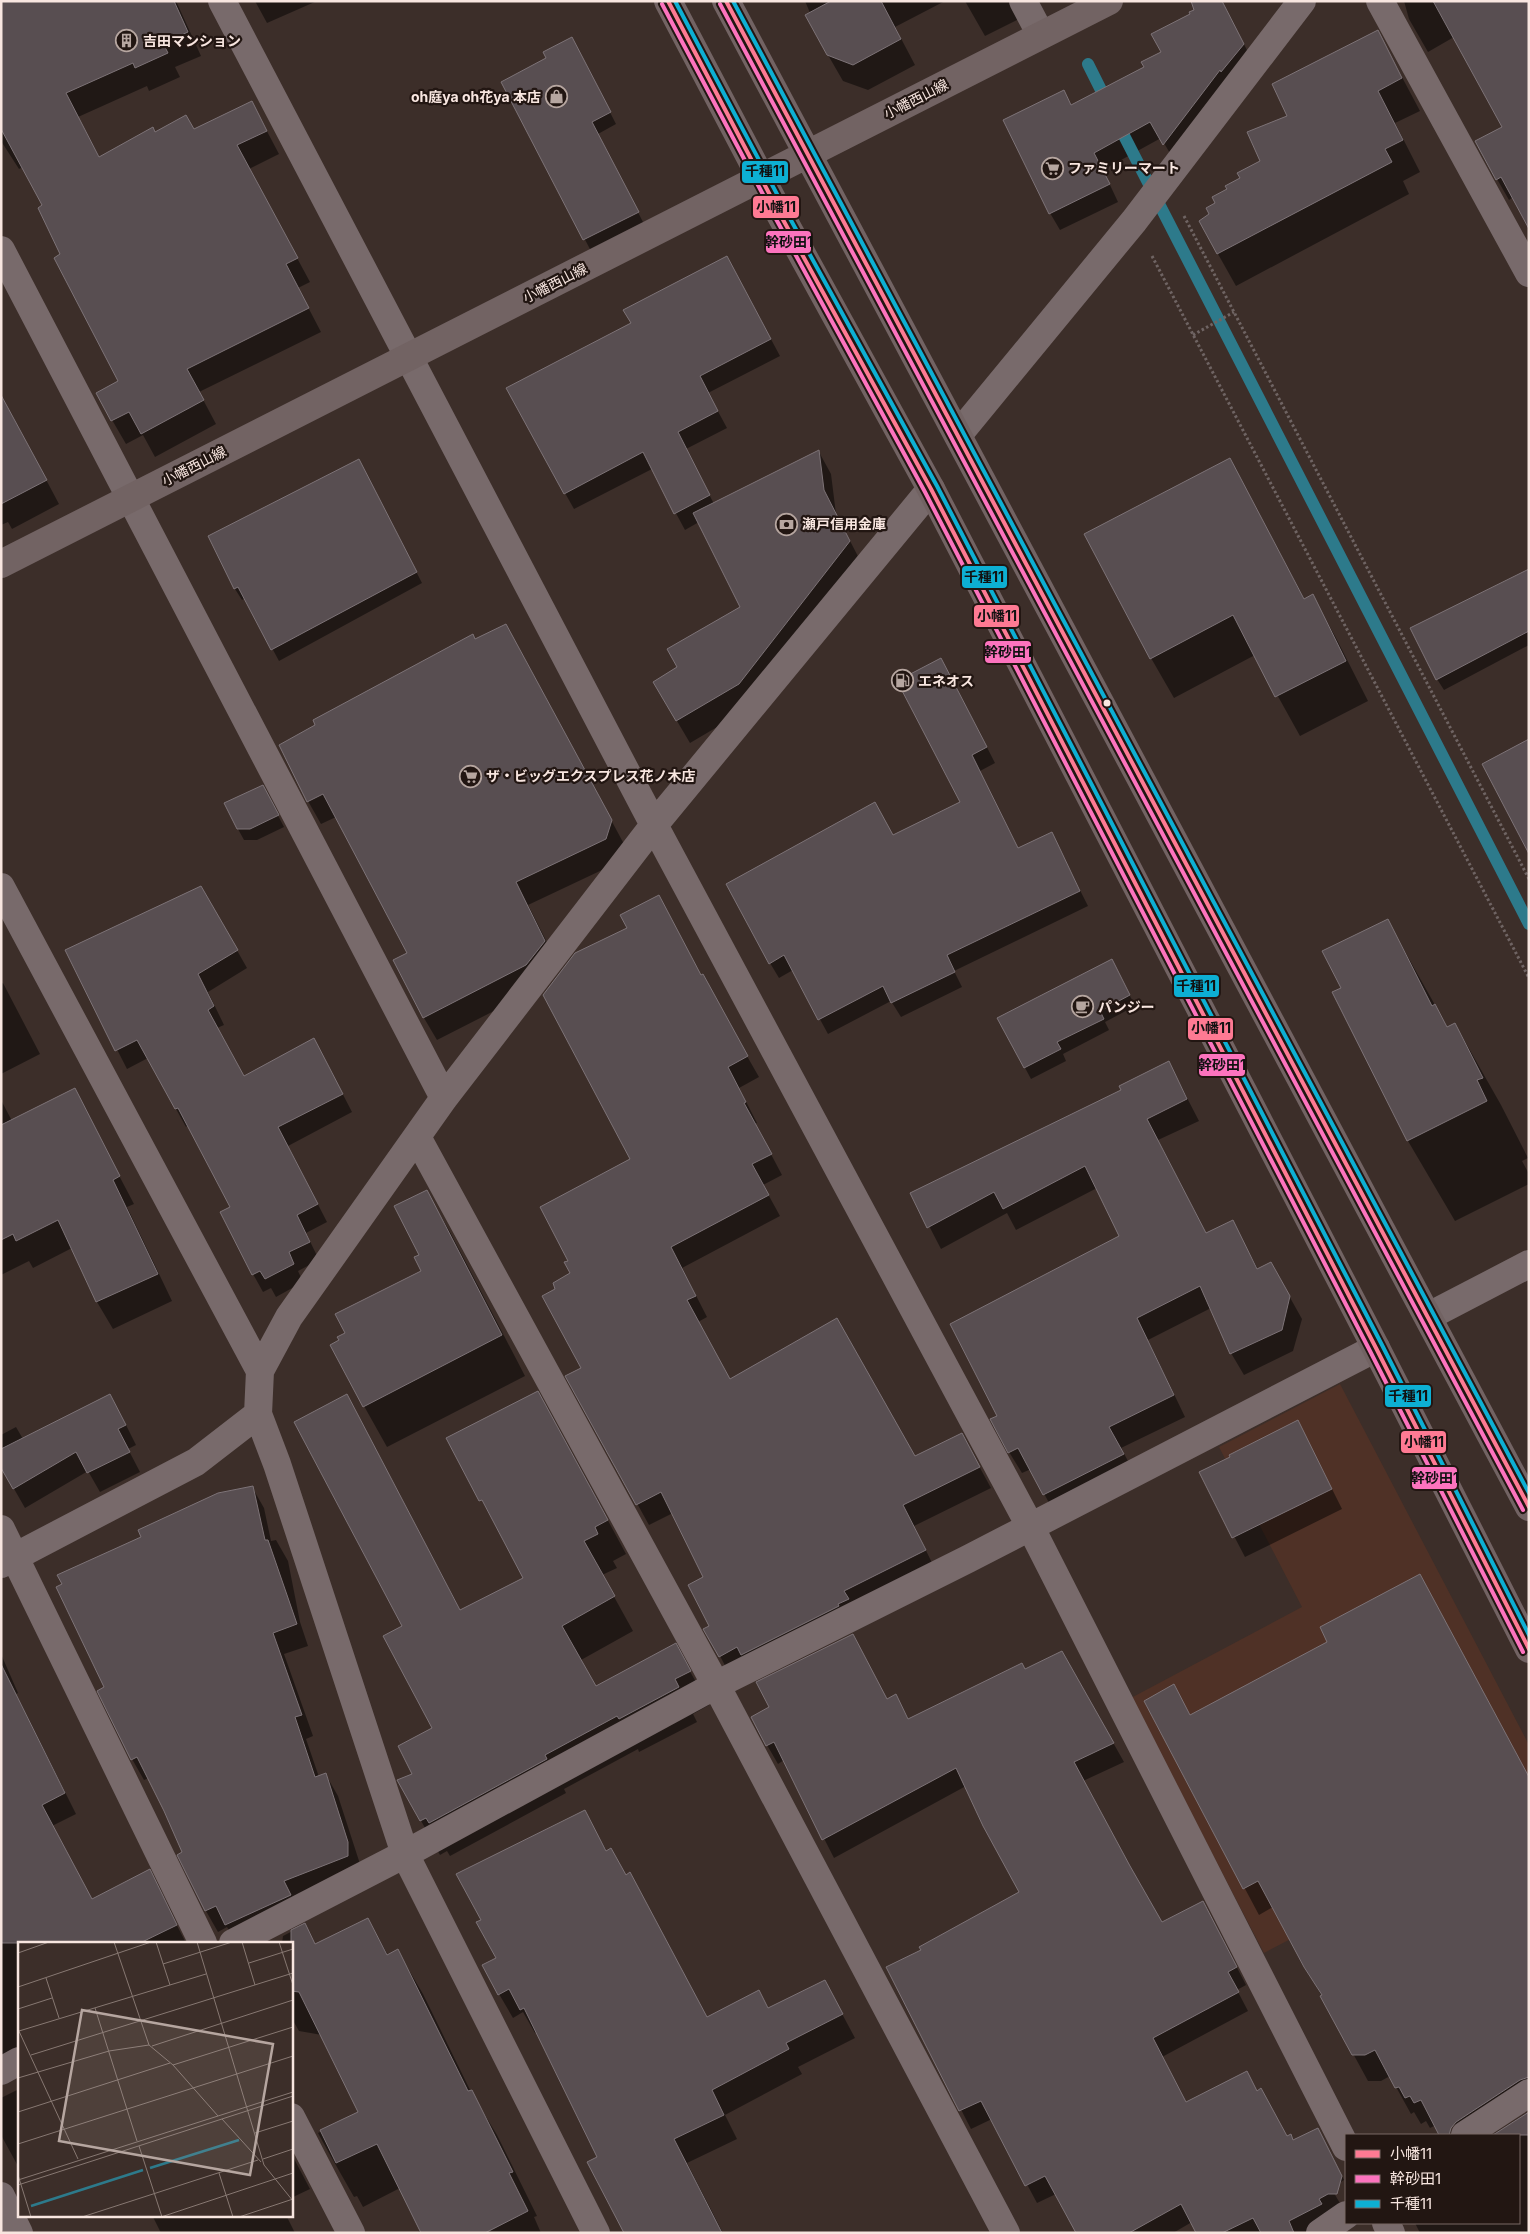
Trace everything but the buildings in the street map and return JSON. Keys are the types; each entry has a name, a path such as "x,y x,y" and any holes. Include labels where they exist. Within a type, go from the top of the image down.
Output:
{"street":[{"path":"222,1 654,825 1030,1526 1345,2145"},
{"path":"668,1 761,178 931,489 1376,1348 1529,1649"},
{"path":"726,1 1429,1316 1529,1507"},
{"path":"1023,1 1041,35"},
{"name":"小幡西山線","path":"1,564 1109,1"},
{"path":"958,435 1164,183 1302,1"},
{"path":"1380,1 1529,273"},
{"path":"1,250 444,1098"},
{"path":"596,2233 405,1854 278,1464 258,1414 260,1371 289,1317 444,1098 654,825 931,489"},
{"path":"1,887 260,1371"},
{"path":"417,1137 716,1685 1006,2233"},
{"path":"1429,1316 1529,1264"},
{"path":"235,1942 405,1854 716,1685 960,1564 1376,1348"},
{"path":"8,1560 196,1462 258,1414"},
{"path":"1,1529 8,1560 201,1942"},
{"path":"1,2071 18,2062"},
{"path":"1466,2134 1529,2092"},
{"path":"292,2119 351,2233"},
{"path":"1,2196 19,2233"},
{"path":"1320,2233 1345,2216"}],"path":[{"path":"1164,183 1234,312 1529,879"},
{"path":"1137,217 1193,335 1529,978"},
{"path":"1193,335 1234,312"}],"shaded area":[{"path":"1340,1384 1529,1745 1529,2036 1434,1864 1264,1953 1131,1698 1302,1607 1219,1447"}],"waterway":[{"path":"1088,64 1108,104"},
{"path":"1117,122 1529,924"}],"transit line":[{"name":"小幡11","path":"668,1 781,216 931,489 1376,1348 1529,1649"},
{"name":"千種11","path":"675,1 787,213 937,486 1382,1345 1529,1635"},
{"name":"小幡11","path":"726,1 1529,1507"},
{"name":"千種11","path":"733,1 1529,1493"},
{"name":"幹砂田1","path":"662,4 776,219 925,492 1370,1351 1523,1652"},
{"name":"幹砂田1","path":"720,4 1523,1510"}],"place":[{"name":"吉田マンション","path":"127,41"},
{"name":"oh庭ya oh花ya 本店","path":"557,97"},
{"name":"ファミリーマート","path":"1052,168"},
{"name":"瀬戸信用金庫","path":"786,524"},
{"name":"エネオス","path":"902,681"},
{"name":"ザ・ビッグエクスプレス花ノ木店","path":"470,776"},
{"name":"パンジー","path":"1082,1007"}]}
